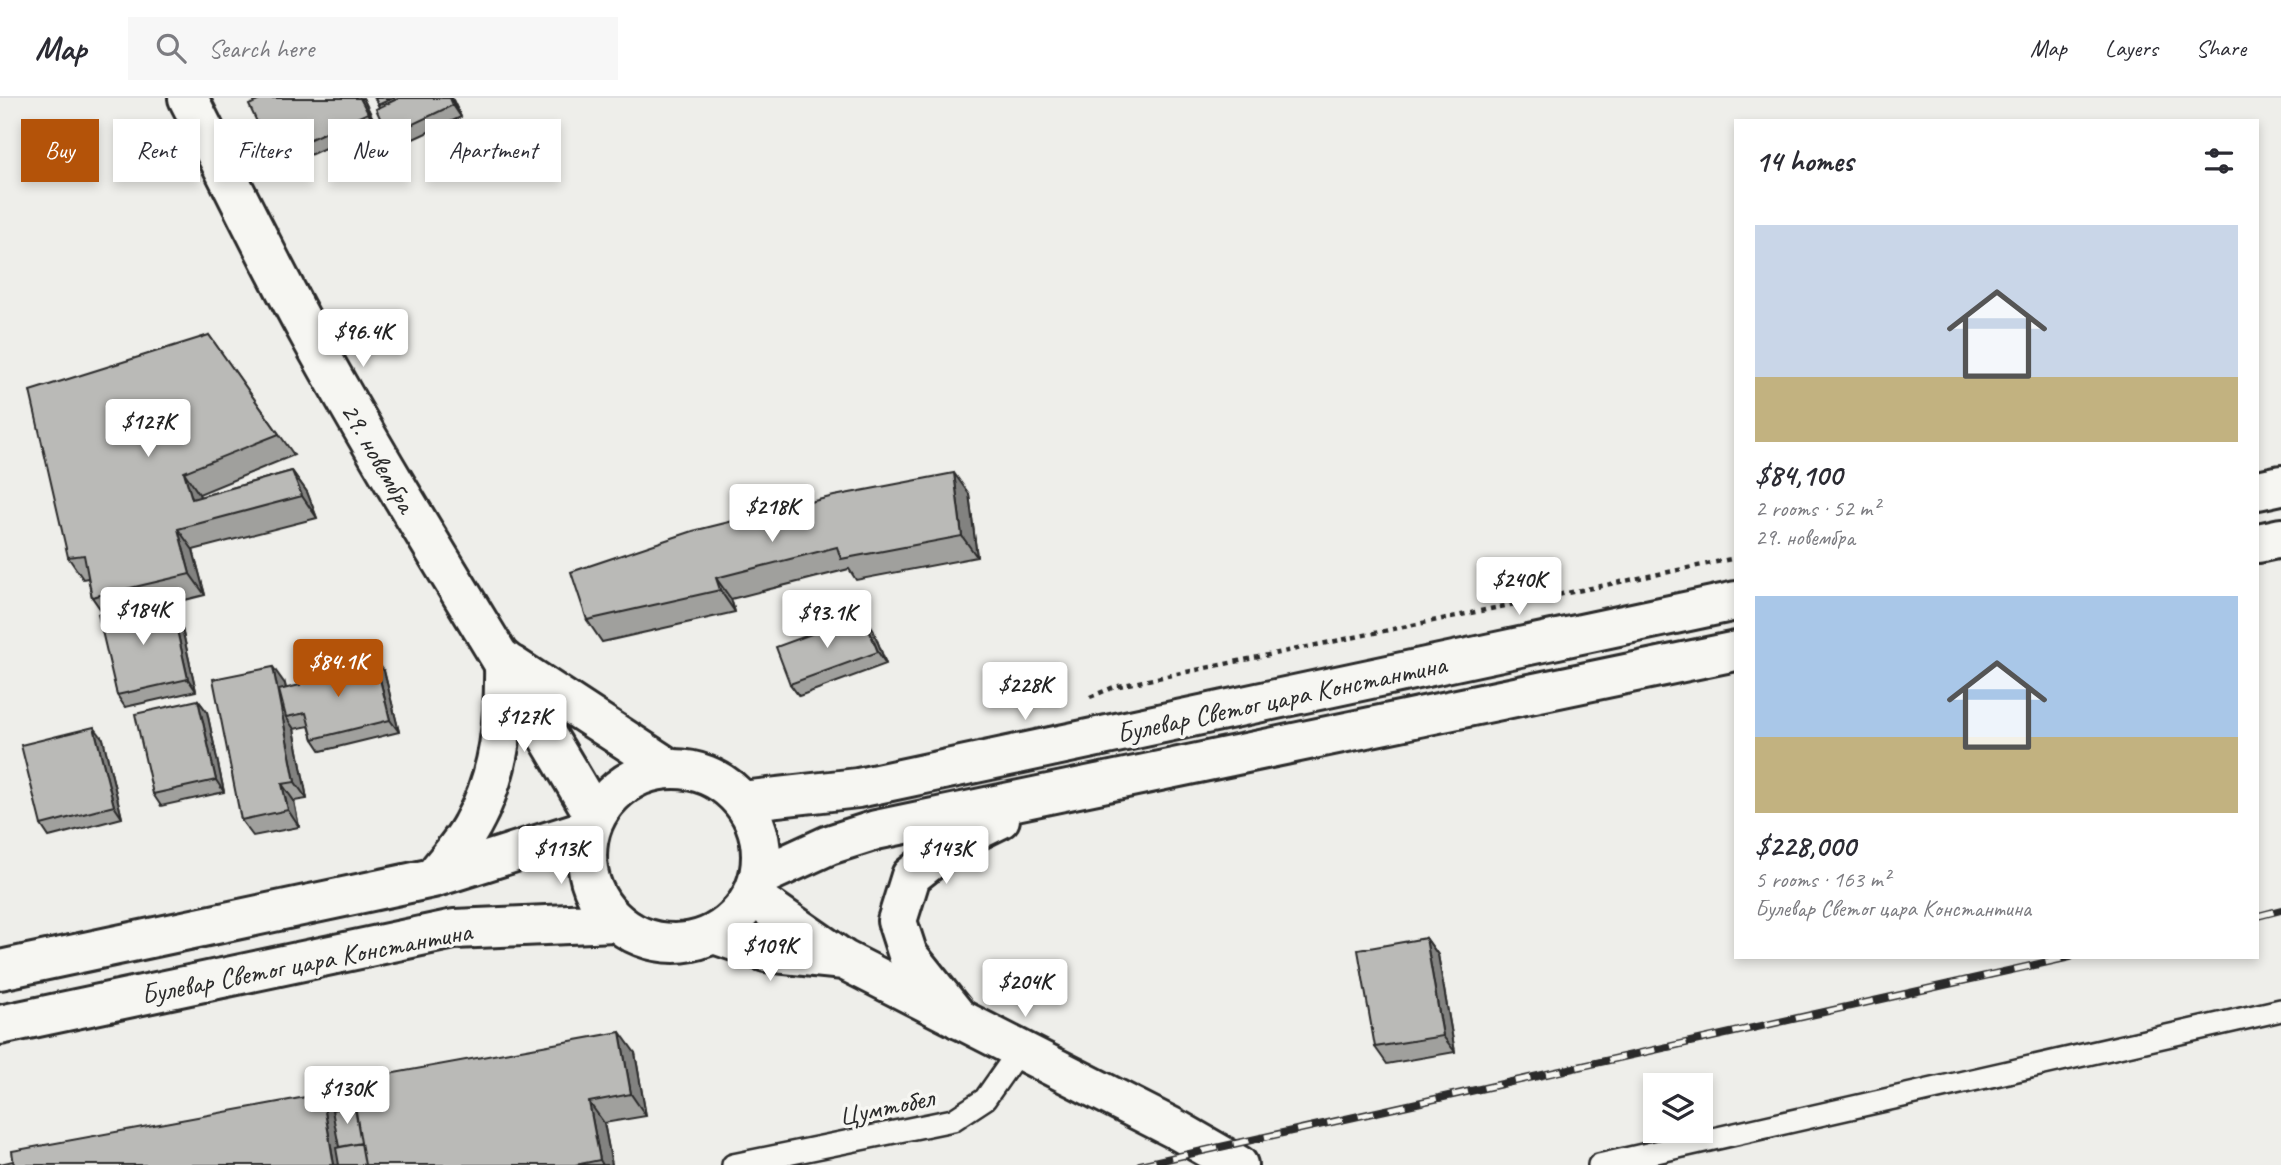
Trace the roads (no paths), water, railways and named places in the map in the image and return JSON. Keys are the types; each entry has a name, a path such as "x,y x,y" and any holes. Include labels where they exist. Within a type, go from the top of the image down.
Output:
{"main road":[{"name":"29. новембра","path":"188,98 308,333 437,557 504,660 593,822"},
{"path":"2259,490 2281,485"},
{"path":"2259,543 2281,538"},
{"name":"Булевар Светог цара Константина","path":"742,801 858,789 1734,601"},
{"name":"Булевар Светог цара Константина","path":"756,886 830,845 876,831 1734,652"},
{"name":"29. новембра","path":"504,660 670,769"},
{"path":"433,878 472,825 495,772 505,716 504,660"},
{"path":"670,769 702,773 717,780 742,801 753,818 760,837 756,886 742,911 714,934 695,941 673,944 633,934 615,922 601,906 589,878 586,848 593,822 606,801 626,783 652,771 670,769"},
{"path":"959,1019 908,955 897,921 911,876 955,841 1054,793"},
{"name":"Булевар Светог цара Константина","path":"0,970 433,878 593,822"},
{"path":"756,886 844,960 1179,1130 1238,1165"},
{"name":"Булевар Светог цара Константина","path":"0,1025 454,929 615,922"},
{"path":"714,934 766,952 844,960"}],"lane":[{"path":"1599,1165 2281,1010"},
{"name":"Цумтобел","path":"733,1165 953,1121 985,1099 1020,1049"}],"railway":[{"path":"2259,916 2281,910"},
{"path":"1140,1165 2061,959"}]}
